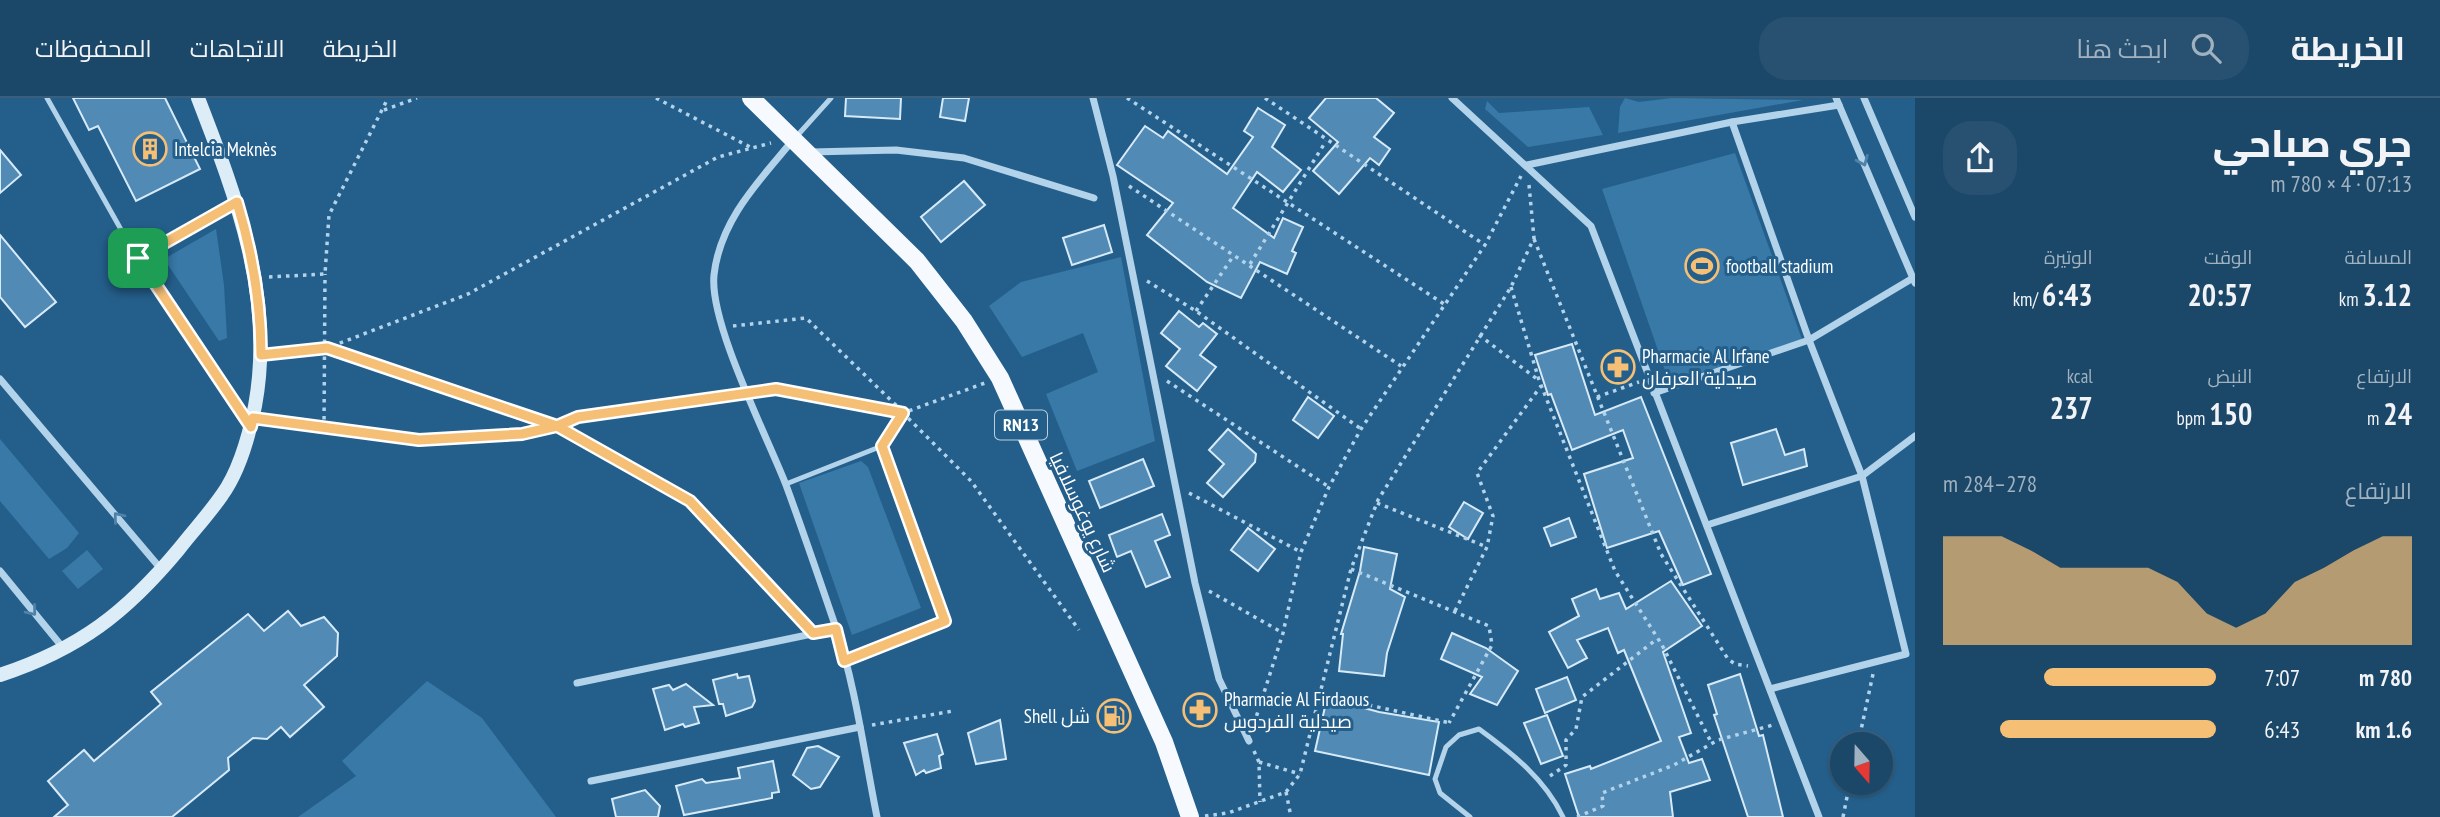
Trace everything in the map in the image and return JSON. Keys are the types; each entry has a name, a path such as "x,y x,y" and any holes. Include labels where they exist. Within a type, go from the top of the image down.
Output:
{"main road":[{"path":"0,675 64,650 115,617 162,569 223,494 252,423 261,355 261,314 237,202 198,98"},
{"name":"شارع يوغوسلافيا","path":"751,98 917,261 964,321 1000,377 1164,741 1191,817"}],"street":[{"path":"1093,98 1113,176 1195,583 1219,679 1249,741"},
{"path":"1452,98 1591,226 1648,380 1707,525 1819,817"},
{"path":"1864,98 1915,217"},
{"path":"1527,165 1838,102 1914,281 1809,340 1654,393"},
{"path":"1732,122 1809,340 1862,476 1906,654 1770,689"},
{"path":"794,139 740,204 730,223 714,278 724,327 786,484 836,629 860,727 877,817"},
{"path":"808,153 896,150 964,158 1094,198"},
{"path":"0,379 162,569"},
{"path":"1707,525 1862,476 1915,436"},
{"path":"0,571 64,650"},
{"path":"577,683 836,629"},
{"path":"591,781 860,727"}],"lane":[{"path":"47,98 138,258 252,423"},
{"path":"794,139 831,98"},
{"path":"786,484 882,446 945,621 844,661"},
{"path":"1470,817 1440,793 1435,779 1446,747 1459,735 1479,729 1509,751 1541,783 1563,817"}],"path":[{"path":"324,428 328,215 388,98"},
{"path":"382,111 417,98"},
{"path":"656,98 750,147"},
{"path":"1127,98 1444,304"},
{"path":"1265,98 1485,244"},
{"path":"261,355 327,348 468,294 718,158 750,147 794,139"},
{"path":"1250,265 1326,141"},
{"path":"1527,165 1534,238 1670,571 1728,659 1742,667 1760,664"},
{"path":"1249,741 1283,633 1301,552 1329,487 1361,429 1401,366 1485,244 1527,165"},
{"path":"1113,176 1401,366"},
{"path":"138,258 237,202"},
{"path":"1191,817 1228,813 1286,792 1300,774 1351,569 1377,503 1510,287 1534,238"},
{"path":"1196,311 1235,255"},
{"path":"1133,272 1196,311 1361,429"},
{"path":"255,278 325,274"},
{"path":"1510,287 1541,386 1620,582 1657,639 1712,744"},
{"path":"724,327 806,317 971,481 1079,630"},
{"path":"1479,334 1539,380"},
{"path":"327,348 557,426 690,501 813,633"},
{"path":"1153,372 1329,487"},
{"path":"252,423 324,428 419,440 522,434 557,426 578,417 776,389 903,413 1000,377"},
{"path":"1597,397 1648,380"},
{"path":"1455,611 1486,547 1493,516 1477,473 1541,386"},
{"path":"882,446 903,413"},
{"path":"1177,487 1301,552"},
{"path":"1377,503 1486,547"},
{"path":"1351,569 1489,626 1492,645 1449,723"},
{"path":"1195,583 1283,633"},
{"path":"1541,783 1566,765 1566,740 1576,729 1582,697 1657,639"},
{"path":"1860,732 1875,662"},
{"path":"1319,694 1479,729"},
{"path":"860,727 953,711"},
{"path":"1577,817 1603,806 1602,793 1674,765 1712,744 1782,723"},
{"path":"1260,802 1259,762 1300,774"},
{"path":"1286,792 1291,817"},
{"path":"1843,817 1847,795"}],"shaded area":[{"path":"1625,98 1639,102 1672,98 1803,100 1618,133 1620,107"},
{"path":"1487,101 1499,113 1589,107 1603,135 1528,147 1485,109"},
{"name":"football stadium","path":"1735,153 1803,342 1669,382 1602,189"},
{"path":"216,229 224,285 227,338 219,341 164,259"},
{"path":"1121,257 1155,441 1077,471 1046,394 1098,372 1083,333 1022,357 989,306 1021,282"},
{"path":"0,439 79,533 67,548 49,559 0,501"},
{"path":"861,461 868,467 921,608 852,635 799,483"},
{"path":"87,550 103,569 78,589 62,571"},
{"path":"427,681 482,718 556,817 298,817 356,776 342,761"}],"building":[{"name":"Intelcia Meknès","path":"73,98 165,98 200,169 136,201 98,126 89,130"},
{"path":"846,98 901,98 900,119 845,116"},
{"path":"943,98 969,98 965,121 940,117"},
{"path":"1326,98 1376,98 1394,113 1374,137 1390,149 1379,165 1370,158 1339,194 1313,171 1338,142 1309,118"},
{"path":"1258,108 1285,125 1272,147 1301,170 1283,192 1257,172 1233,208 1274,238 1283,218 1303,227 1292,251 1296,253 1287,274 1260,262 1241,298 1207,282 1147,235 1173,203 1117,165 1145,126 1163,138 1168,131 1227,174 1253,137 1244,131"},
{"path":"0,150 21,175 0,193"},
{"path":"964,181 985,205 941,242 921,217"},
{"path":"1104,225 1112,252 1072,265 1063,238"},
{"path":"0,235 56,302 25,327 0,297"},
{"path":"1179,311 1199,327 1203,323 1217,334 1200,355 1216,367 1197,391 1166,366 1180,349 1161,333"},
{"path":"1572,344 1595,415 1641,397 1711,574 1683,585 1659,531 1607,548 1584,474 1633,458 1623,430 1572,450 1551,394 1548,395 1535,355"},
{"path":"1308,397 1334,416 1318,438 1293,420"},
{"path":"1228,429 1256,454 1255,462 1223,497 1207,483 1224,464 1209,450"},
{"path":"1776,429 1785,455 1804,449 1807,466 1743,485 1731,443"},
{"path":"1143,459 1154,486 1100,508 1089,481"},
{"path":"1464,502 1483,513 1468,539 1449,527"},
{"path":"1162,514 1170,535 1155,541 1170,577 1146,587 1131,551 1117,557 1109,535"},
{"path":"1569,518 1576,537 1551,546 1544,528"},
{"path":"1248,528 1275,549 1258,571 1231,550"},
{"path":"1364,547 1397,554 1390,589 1405,597 1387,653 1384,676 1339,671 1341,634 1360,571"},
{"path":"1671,581 1702,626 1663,652 1691,733 1679,737 1689,763 1702,759 1710,780 1670,792 1673,817 1579,817 1565,774 1590,766 1591,769 1661,741 1624,650 1618,653 1608,628 1577,640 1587,658 1568,668 1549,632 1579,616 1572,599 1596,589 1600,599 1619,593 1626,609"},
{"path":"288,611 301,626 324,617 338,633 337,656 304,685 324,707 290,737 281,727 267,739 253,738 228,758 229,770 172,817 54,817 68,805 48,781 84,750 94,761 161,704 151,692 248,614 264,631"},
{"path":"1452,633 1486,648 1518,671 1497,705 1470,694 1482,677 1441,659"},
{"path":"737,674 738,678 749,676 755,701 752,707 726,716 723,704 719,704 713,680"},
{"path":"1740,674 1759,736 1763,735 1783,817 1748,817 1714,715 1717,714 1708,685"},
{"path":"1567,677 1576,700 1545,713 1536,689"},
{"path":"686,684 713,705 694,707 699,723 685,727 683,724 665,730 653,689 669,685 673,690"},
{"path":"1327,698 1379,712 1439,722 1429,775 1315,751"},
{"path":"1547,715 1563,756 1541,764 1524,723"},
{"path":"1000,720 1006,759 976,764 968,733"},
{"path":"937,734 943,754 939,756 941,768 926,773 924,770 916,775 904,743"},
{"path":"818,746 839,757 820,787 811,789 793,775 807,748"},
{"path":"773,761 779,792 772,793 772,798 684,815 676,786 702,779 706,783 740,778 738,768"},
{"path":"645,790 660,806 658,817 616,817 612,799"}],"place":[{"name":"Intelcia Meknès","path":"150,149"},
{"name":"football stadium","path":"1702,266"},
{"name":"Pharmacie Al Irfane صيدلية العرفان","path":"1618,367"},
{"name":"Pharmacie Al Firdaous صيدلية الفردوس","path":"1200,710"},
{"name":"Shell شل","path":"1114,716"}],"route":[{"path":"138,258 237,202 249,242 261,314 261,355 327,348 557,426 578,417 776,389 903,413 882,446 945,621 844,661 836,629 813,633 690,501 557,426 522,434 419,440 253,418 251,427 138,258"}]}
